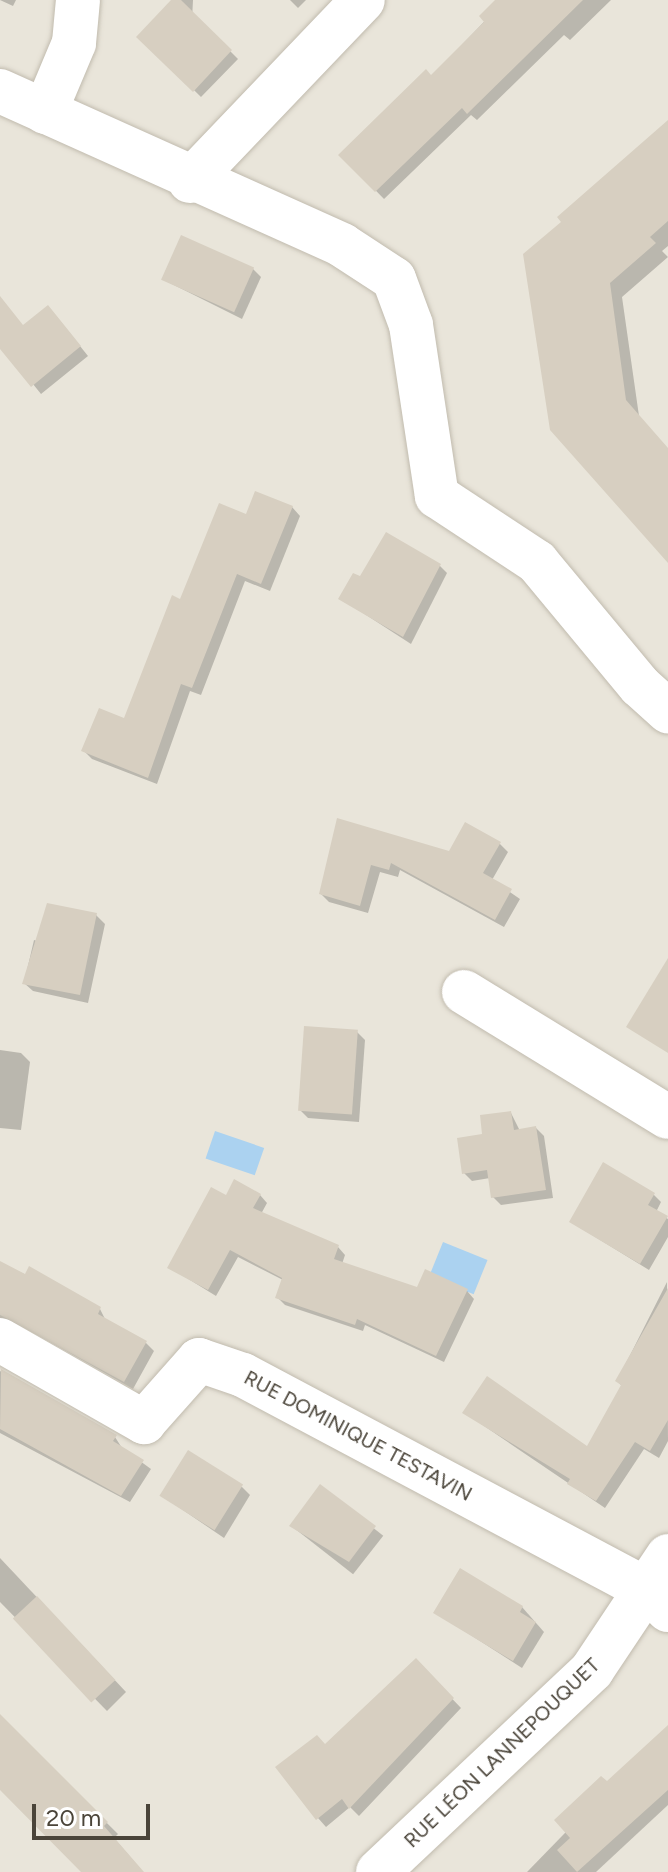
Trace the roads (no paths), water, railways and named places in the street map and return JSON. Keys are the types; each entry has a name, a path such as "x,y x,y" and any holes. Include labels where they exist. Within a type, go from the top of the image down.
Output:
{"street":[{"path":"45,112 74,43 78,0"},
{"path":"190,181 363,0"},
{"path":"0,91 190,181 342,245 394,279 411,325 437,496 537,562 654,698"},
{"path":"464,992 668,1117"},
{"name":"RUE DOMINIQUE TESTAVIN","path":"0,1340 144,1422 199,1360 243,1375 662,1586"},
{"name":"RUE LÉON LANNEPOUQUET","path":"378,1872 592,1670 662,1586"}],"water":[{"path":"215,1131 264,1148 255,1175 206,1158"},
{"path":"443,1242 488,1260 474,1294 429,1276"}]}
